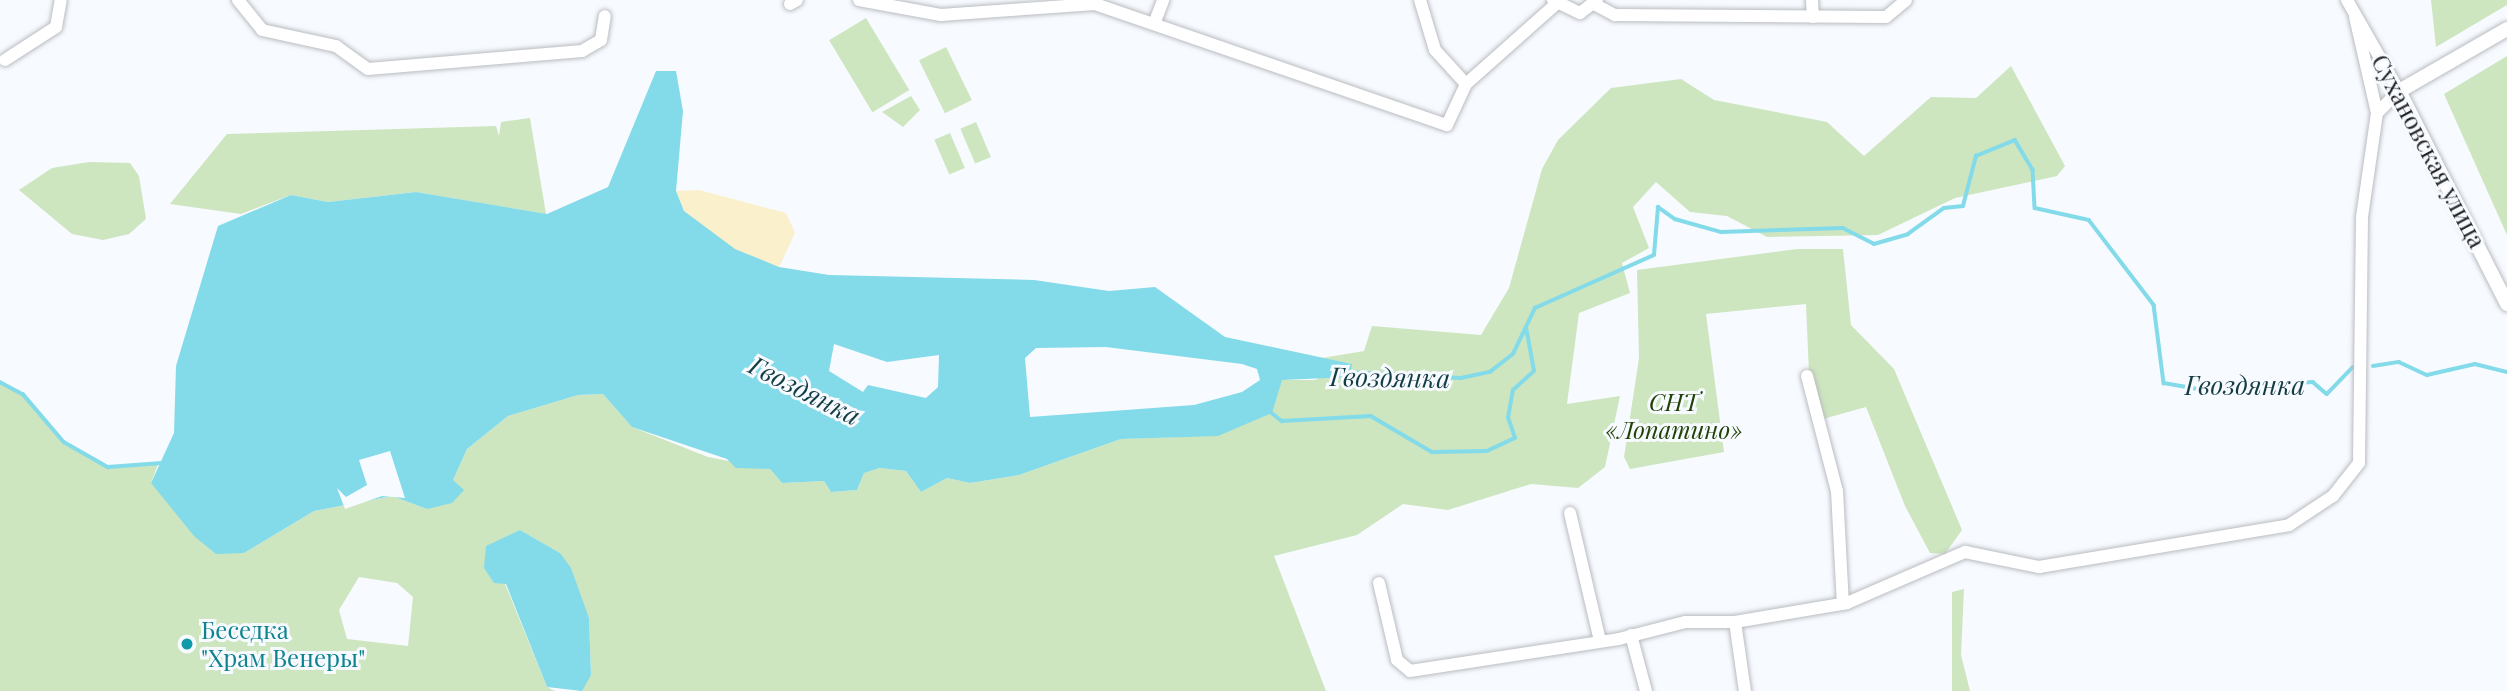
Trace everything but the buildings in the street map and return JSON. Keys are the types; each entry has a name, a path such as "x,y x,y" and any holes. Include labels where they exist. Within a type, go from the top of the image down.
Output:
{"street":[{"path":"5,60 56,27 61,0"},
{"path":"238,0 262,30 336,46 368,69 582,51 601,40 605,16"},
{"path":"859,0 941,15 1079,2 1154,24 1447,125 1466,84 1554,2 1580,13 1596,2 1615,15 1886,17 1906,0"},
{"path":"1154,24 1163,0"},
{"path":"1420,0 1435,50 1466,84"},
{"path":"1812,0 1813,17"},
{"name":"Сухановская улица","path":"2347,0 2399,91 2507,304"},
{"path":"1379,583 1401,669 1600,641 1685,622 1735,622 1843,604 1965,552 2039,567 2289,525 2333,496 2359,463 2362,217 2376,113 2355,17"},
{"path":"2376,113 2399,91 2507,29"},
{"path":"1807,376 1837,492 1843,604"},
{"path":"1570,513 1600,641"},
{"path":"1735,622 1745,691"},
{"path":"1631,635 1646,691"}],"green space":[{"path":"2431,0 2507,0 2507,5 2436,47"},
{"path":"866,18 909,90 872,112 829,40"},
{"path":"946,47 972,100 945,113 919,60"},
{"path":"2507,56 2507,235 2444,94"},
{"path":"2011,66 2065,166 2057,176 1955,198 1878,235 1767,237 1727,216 1690,212 1656,182 1633,207 1649,248 1622,263 1630,293 1579,313 1567,404 1620,396 1605,467 1578,488 1531,484 1448,510 1403,504 1357,535 1274,556 1326,691 579,691 591,675 589,618 560,553 520,530 505,584 547,687 555,691 0,691 0,382 23,394 64,442 108,467 158,464 151,483 244,553 314,511 392,496 427,509 453,480 467,449 508,416 578,395 603,394 632,427 708,457 770,469 782,483 824,481 831,492 857,490 864,473 880,468 906,471 921,492 947,478 970,483 1019,475 1121,439 1178,437 1282,380 1315,380 1351,364 1322,358 1364,351 1372,326 1481,335 1509,288 1542,169 1558,140 1611,88 1681,79 1714,100 1827,122 1864,156 1931,97 1976,98","holes":["359,577 397,583 413,597 408,646 347,639 339,610"]},
{"path":"911,96 920,110 903,127 882,112"},
{"path":"530,118 546,214 416,192 328,202 291,195 241,214 170,204 227,134 496,126 499,136 501,122"},
{"path":"976,122 991,157 975,164 960,129"},
{"path":"950,133 965,168 949,175 934,140"},
{"path":"89,162 130,163 139,176 146,219 129,234 103,240 72,234 19,190 52,168"},
{"name":"СНТ «Лопатино»","path":"1797,249 1843,249 1851,325 1894,369 1962,530 1945,554 1930,553 1905,506 1866,407 1823,419 1809,374 1806,304 1706,314 1724,452 1630,469 1624,457 1639,358 1637,270"},
{"path":"1964,589 1961,655 1970,691 1952,691 1952,592"}],"sand":[{"path":"699,190 786,213 795,233 779,267 734,249 684,211 676,191"}],"water":[{"path":"656,71 676,71 683,111 676,191 684,211 735,249 779,267 829,275 1034,280 1109,291 1155,287 1225,337 1352,364 1350,377 1282,380 1272,413 1218,436 1121,439 1019,475 970,483 947,478 921,492 906,471 880,468 864,473 857,490 831,492 824,481 782,483 770,469 736,468 727,459 632,427 603,394 578,395 508,416 467,449 453,480 464,490 452,503 427,509 392,496 314,511 244,553 216,554 194,536 151,483 174,433 176,366 218,226 291,195 328,202 416,192 547,214 608,187","holes":["834,344 887,362 939,355 938,387 926,398 868,385 863,392 829,371","1106,347 1242,364 1257,369 1260,380 1242,392 1194,405 1030,417 1025,358 1036,348"]},
{"path":"520,530 560,553 571,568 589,618 591,675 582,691 547,687 506,584 494,583 484,568 486,546"}],"pier":[{"path":"390,451 405,498 382,496 345,509 337,488 346,497 367,485 359,460"}],"waterway":[{"name":"Гвоздянка","path":"1348,372 1461,378 1490,372 1513,354 1535,308 1654,255 1658,207 1675,219 1721,232 1843,228 1874,244 1908,234 1944,208 1963,206 1976,156 2015,140 2033,170 2035,208 2089,220 2154,305 2164,383 2197,389 2313,382 2327,394 2353,367"},
{"path":"1272,413 1282,421 1371,416 1432,452 1487,451 1515,438 1508,418 1513,390 1534,371 1526,328"},
{"name":"Гвоздянка","path":"2373,366 2399,362 2427,375 2475,364 2507,372"},
{"name":"Гвоздянка","path":"0,382 23,394 64,442 108,467 162,463"}],"place":[{"name":"Беседка \"Храм Венеры\"","path":"187,644"}]}
